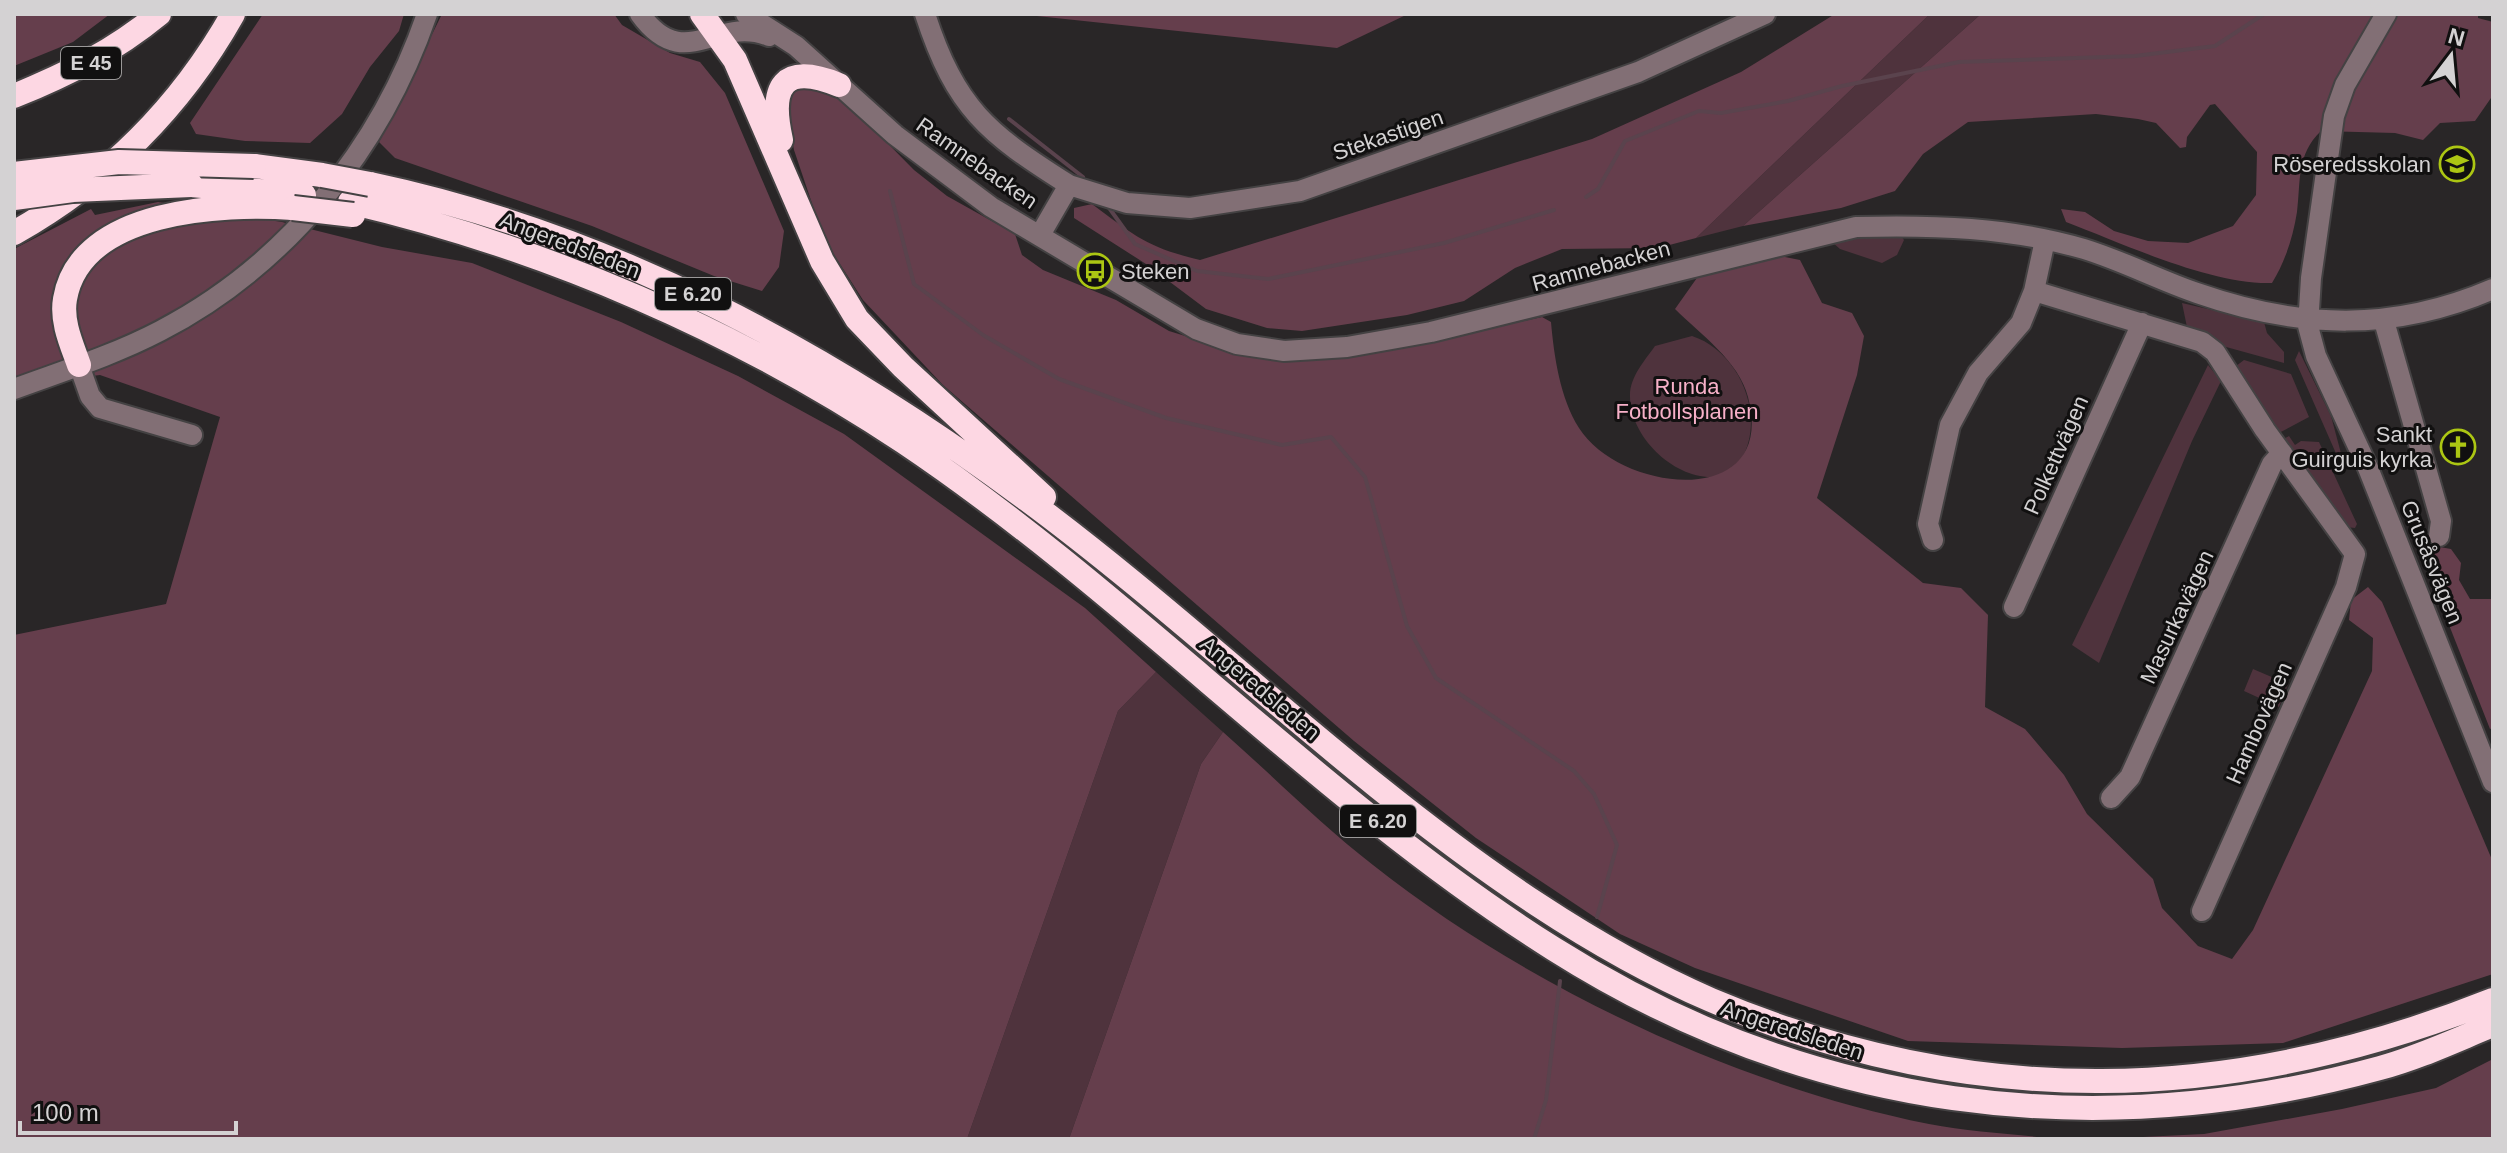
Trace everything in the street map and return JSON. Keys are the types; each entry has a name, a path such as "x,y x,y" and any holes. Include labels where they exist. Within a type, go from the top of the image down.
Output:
{"highway":[{"name":"E 45","path":"14,96 85,66 122,45 159,14"},
{"path":"14,233 63,205 111,168 188,84 233,14"},
{"path":"702,14 719,35 751,93 822,261 857,319 903,367 992,446 1132,582"},
{"path":"792,186 776,112 782,86 787,79 803,74 839,85"},
{"name":"Angeredsleden","path":"14,174 119,162 253,178 298,202 352,209 475,237 539,258 680,318 787,373 904,442 1100,590 1377,819 1495,909 1602,977 1672,1014 1747,1046 1810,1068 1910,1092 2083,1111 2208,1103 2317,1083 2385,1067 2493,1025"},
{"name":"Angeredsleden","path":"14,198 124,186 322,175 455,204 582,247 667,282 795,346 942,438 1132,582 1381,790 1530,899 1705,997 1826,1042 1967,1073 2081,1083 2152,1080 2269,1067 2429,1026 2493,1000"},
{"path":"79,365 66,323 65,298 80,268 111,238 141,223 194,210 298,202"}],"street":[{"name":"Ramnebacken","path":"640,14 655,32 674,43 696,44 719,35 750,30 796,46"},
{"name":"Ramnebacken","path":"746,14 796,46 942,173 1196,329 1237,344 1284,351 1347,347 1431,332 1856,227 1959,227 2045,240 2086,250 2236,305 2307,317 2384,321 2415,317 2493,289"},
{"path":"925,14 952,83 973,113 1005,144 1069,185 1040,235"},
{"name":"Stekastigen","path":"1069,185 1127,203 1190,208 1300,191 1638,72 1765,14"},
{"path":"2307,317 2334,116 2345,85 2386,14"},
{"path":"14,389 159,331 203,306 257,267 292,235 353,160 392,99 426,15"},
{"path":"1933,540 1928,524 1950,425 1978,373 2021,323 2034,291 2045,240"},
{"path":"2034,291 2202,342 2215,352 2282,453"},
{"name":"Grusåsvägen","path":"2307,317 2316,356 2373,481 2493,782"},
{"path":"2384,321 2441,521 2439,536"},
{"name":"Polkettvägen","path":"2014,607 2142,323"},
{"path":"79,365 90,396 100,408 192,435"},
{"name":"Hambovägen","path":"2202,911 2346,587 2355,554 2282,453"},
{"name":"Masurkavägen","path":"2111,798 2130,777 2272,464 2282,453"}],"green space":[{"path":"1930,14 1981,14 1743,226 1696,238"},
{"path":"1901,236 1904,240 1897,255 1882,263 1840,249 1832,242 1848,237"},
{"path":"2182,303 2264,322 2267,333 2284,352 2284,363 2219,345 2188,332"},
{"name":"Runda Fotbollsplanen","path":"1692,336 1709,344 1735,370 1749,405 1751,424 1741,460 1715,477 1685,471 1657,453 1637,426 1632,411 1632,382 1655,346"},
{"path":"2299,351 2331,416 2342,457 2338,458 2295,360"},
{"path":"2244,360 2291,374 2309,417 2277,434 2232,369"},
{"path":"2208,365 2221,381 2192,441 2099,663 2072,645"},
{"path":"2289,436 2295,445 2301,441 2319,442 2357,524 2355,528 2346,527 2282,440"},
{"path":"2253,669 2288,684 2279,707 2244,691"},
{"path":"1156,672 1223,732 1201,764 1069,1139 967,1139 1118,711"}],"shaded area":[{"path":"14,14 110,14 73,42 14,66"},
{"path":"263,14 404,14 399,31 370,67 342,114 310,143 245,141 196,134 190,123"},
{"path":"442,14 614,14 622,25 670,53 700,62 725,93 784,231 779,267 762,291 714,276 592,226 395,158 379,142"},
{"path":"1018,14 1408,14 1337,48"},
{"path":"1835,14 1930,14 1696,238 1658,248 1562,249 1515,268 1464,301 1407,315 1302,331 1267,328 1206,309 1146,264 1074,218 1074,208 1092,204 1142,239 1200,260 1592,139 1741,72"},
{"path":"1981,14 2478,14 2478,18 2493,22 2491,98 2475,121 2440,123 2423,140 2395,133 2321,131 2303,159 2293,231 2285,258 2272,283 2222,277 2168,262 2066,222 2061,209 2085,212 2114,231 2148,241 2188,243 2233,226 2256,195 2257,152 2215,104 2210,105 2187,137 2186,147 2180,148 2156,123 2138,119 2096,114 1968,122 1923,154 1895,191 1841,208 1743,226"},
{"path":"810,83 840,95 914,170 947,196 1015,234 1022,255 1043,270 1116,300 1169,331 1250,356 1420,344 1542,317 1551,322 1563,390 1579,428 1600,450 1627,467 1659,477 1690,480 1719,474 1740,459 1751,433 1748,397 1736,372 1718,349 1675,309 1699,275 1780,256 1800,260 1822,303 1852,313 1864,336 1857,375 1817,498 1923,583 1961,588 1988,615 1985,707 2025,729 2064,775 2087,814 2153,879 2162,908 2198,946 2232,959 2253,930 2372,671 2373,638 2349,620 2351,600 2368,587 2382,602 2493,862 2493,974 2283,1043 2122,1048 1908,1041 1695,968 1620,934 1476,838 1354,741 943,385 863,300 824,239 794,150 786,110 795,88"},
{"path":"158,202 282,222 382,247 472,263 621,322 738,376 844,434 1085,608 1156,672 1118,711 967,1139 14,1139 14,635 166,604 220,417 100,375 67,379 14,394 14,249 91,209 95,215"},
{"path":"2434,546 2451,549 2461,563 2459,580 2470,599 2493,599 2493,728 2490,729 2427,569"},
{"path":"1223,732 1315,817 1433,910 1565,990 1636,1026 1708,1057 1856,1107 1945,1127 2056,1139 1069,1139 1201,764"},
{"path":"2493,1059 2493,1139 2102,1139 2204,1134 2342,1109 2436,1088"}],"waterway":[{"path":"1586,197 1598,189 1625,141 1699,111 1721,113 1788,101 1842,86 1959,62 2135,56 2215,46 2264,14"},
{"path":"1009,119 1083,177"},
{"path":"890,191 914,284 983,335 1059,379 1166,418 1282,445 1331,437 1365,477 1407,626 1436,678 1574,771 1594,794 1617,845 1597,917"},
{"path":"1107,205 1135,244 1197,271 1268,279 1444,243 1554,210"},
{"path":"1534,1139 1546,1100 1560,981"}],"place":[{"name":"Röseredsskolan","path":"2457,164"},
{"name":"Steken","path":"1095,271"},
{"name":"Sankt Guirguis kyrka","path":"2458,447"}]}
